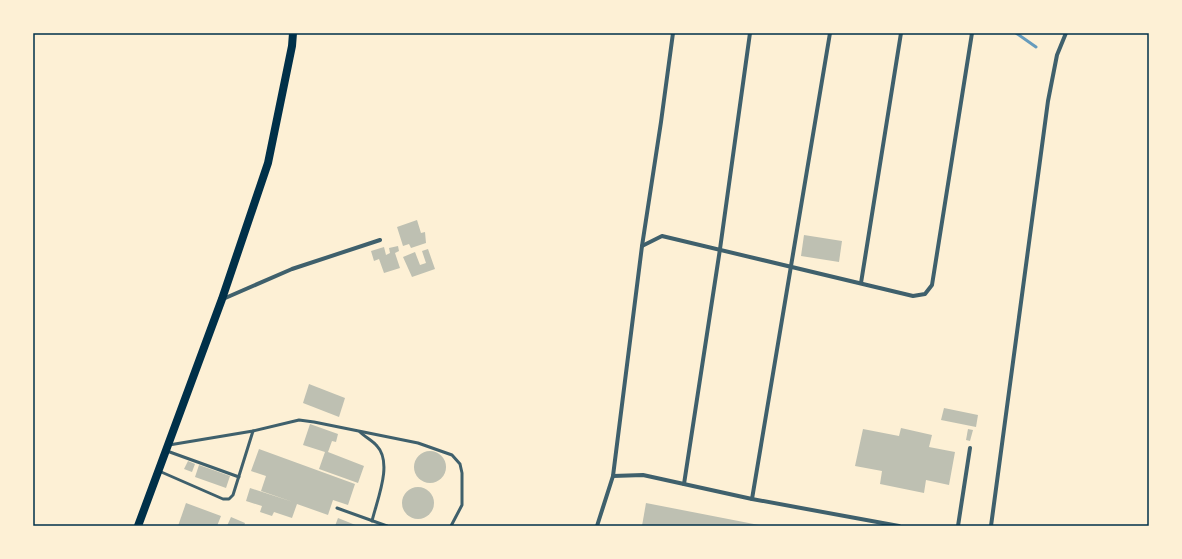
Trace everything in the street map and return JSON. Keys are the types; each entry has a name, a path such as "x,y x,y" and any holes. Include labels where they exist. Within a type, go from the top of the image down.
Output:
{"main road":[{"path":"138,526 222,299 268,163 292,46 293,33"}],"street":[{"path":"597,526 613,476 642,246 673,33"},
{"path":"684,484 720,249 750,33"},
{"path":"752,499 830,33"},
{"path":"861,283 901,33"},
{"path":"642,246 662,236 913,296 925,294 932,285 972,33"},
{"path":"991,526 1048,101 1056,55 1066,33"},
{"path":"222,299 292,269 380,240"},
{"path":"958,526 970,448"},
{"path":"613,476 643,475 752,499 900,526"}],"lane":[{"path":"166,448 253,431 299,420 418,443 452,455 460,464 462,473 462,505 451,526"},
{"path":"158,470 223,499 229,499 233,495 253,431"},
{"path":"359,432 378,446 384,458 385,470 372,521"},
{"path":"166,448 238,477"},
{"path":"337,508 387,526"}],"building":[{"path":"417,220 421,233 425,232 426,243 411,248 409,244 403,246 397,227"},
{"path":"804,235 842,241 839,262 801,256"},
{"path":"398,246 399,251 395,253 400,268 384,273 379,259 374,261 371,251 384,247 386,255 390,253 389,248"},
{"path":"428,249 435,269 412,277 403,257 415,252 420,265 426,263 422,251"},
{"path":"309,384 345,398 339,417 303,403"},
{"path":"944,408 978,415 976,427 941,420"},
{"path":"310,424 338,434 336,442 332,441 328,452 364,466 358,483 319,469 325,452 303,445"},
{"path":"901,428 932,435 929,447 955,452 949,485 926,480 924,493 880,484 882,471 855,466 863,429 899,436"},
{"path":"968,429 973,430 970,441 966,440"},
{"path":"259,449 355,484 348,505 333,500 328,515 297,504 292,518 274,512 272,516 260,512 262,506 246,501 250,488 293,502 261,491 266,476 251,471"},
{"path":"427,451 433,451 442,455 446,467 442,479 433,483 427,483 418,479 414,470 414,464 418,455"},
{"path":"188,461 195,464 192,472 184,469"},
{"path":"199,465 230,476 226,488 195,477"},
{"path":"415,487 421,487 430,491 434,503 430,515 421,519 415,519 406,515 402,506 402,500 406,491"},
{"path":"186,503 221,516 217,526 178,526"},
{"path":"646,503 759,525 759,526 642,526"},
{"path":"231,517 245,523 244,526 227,526"},
{"path":"338,518 358,526 335,526"}],"waterway":[{"path":"1016,33 1036,47"}]}
